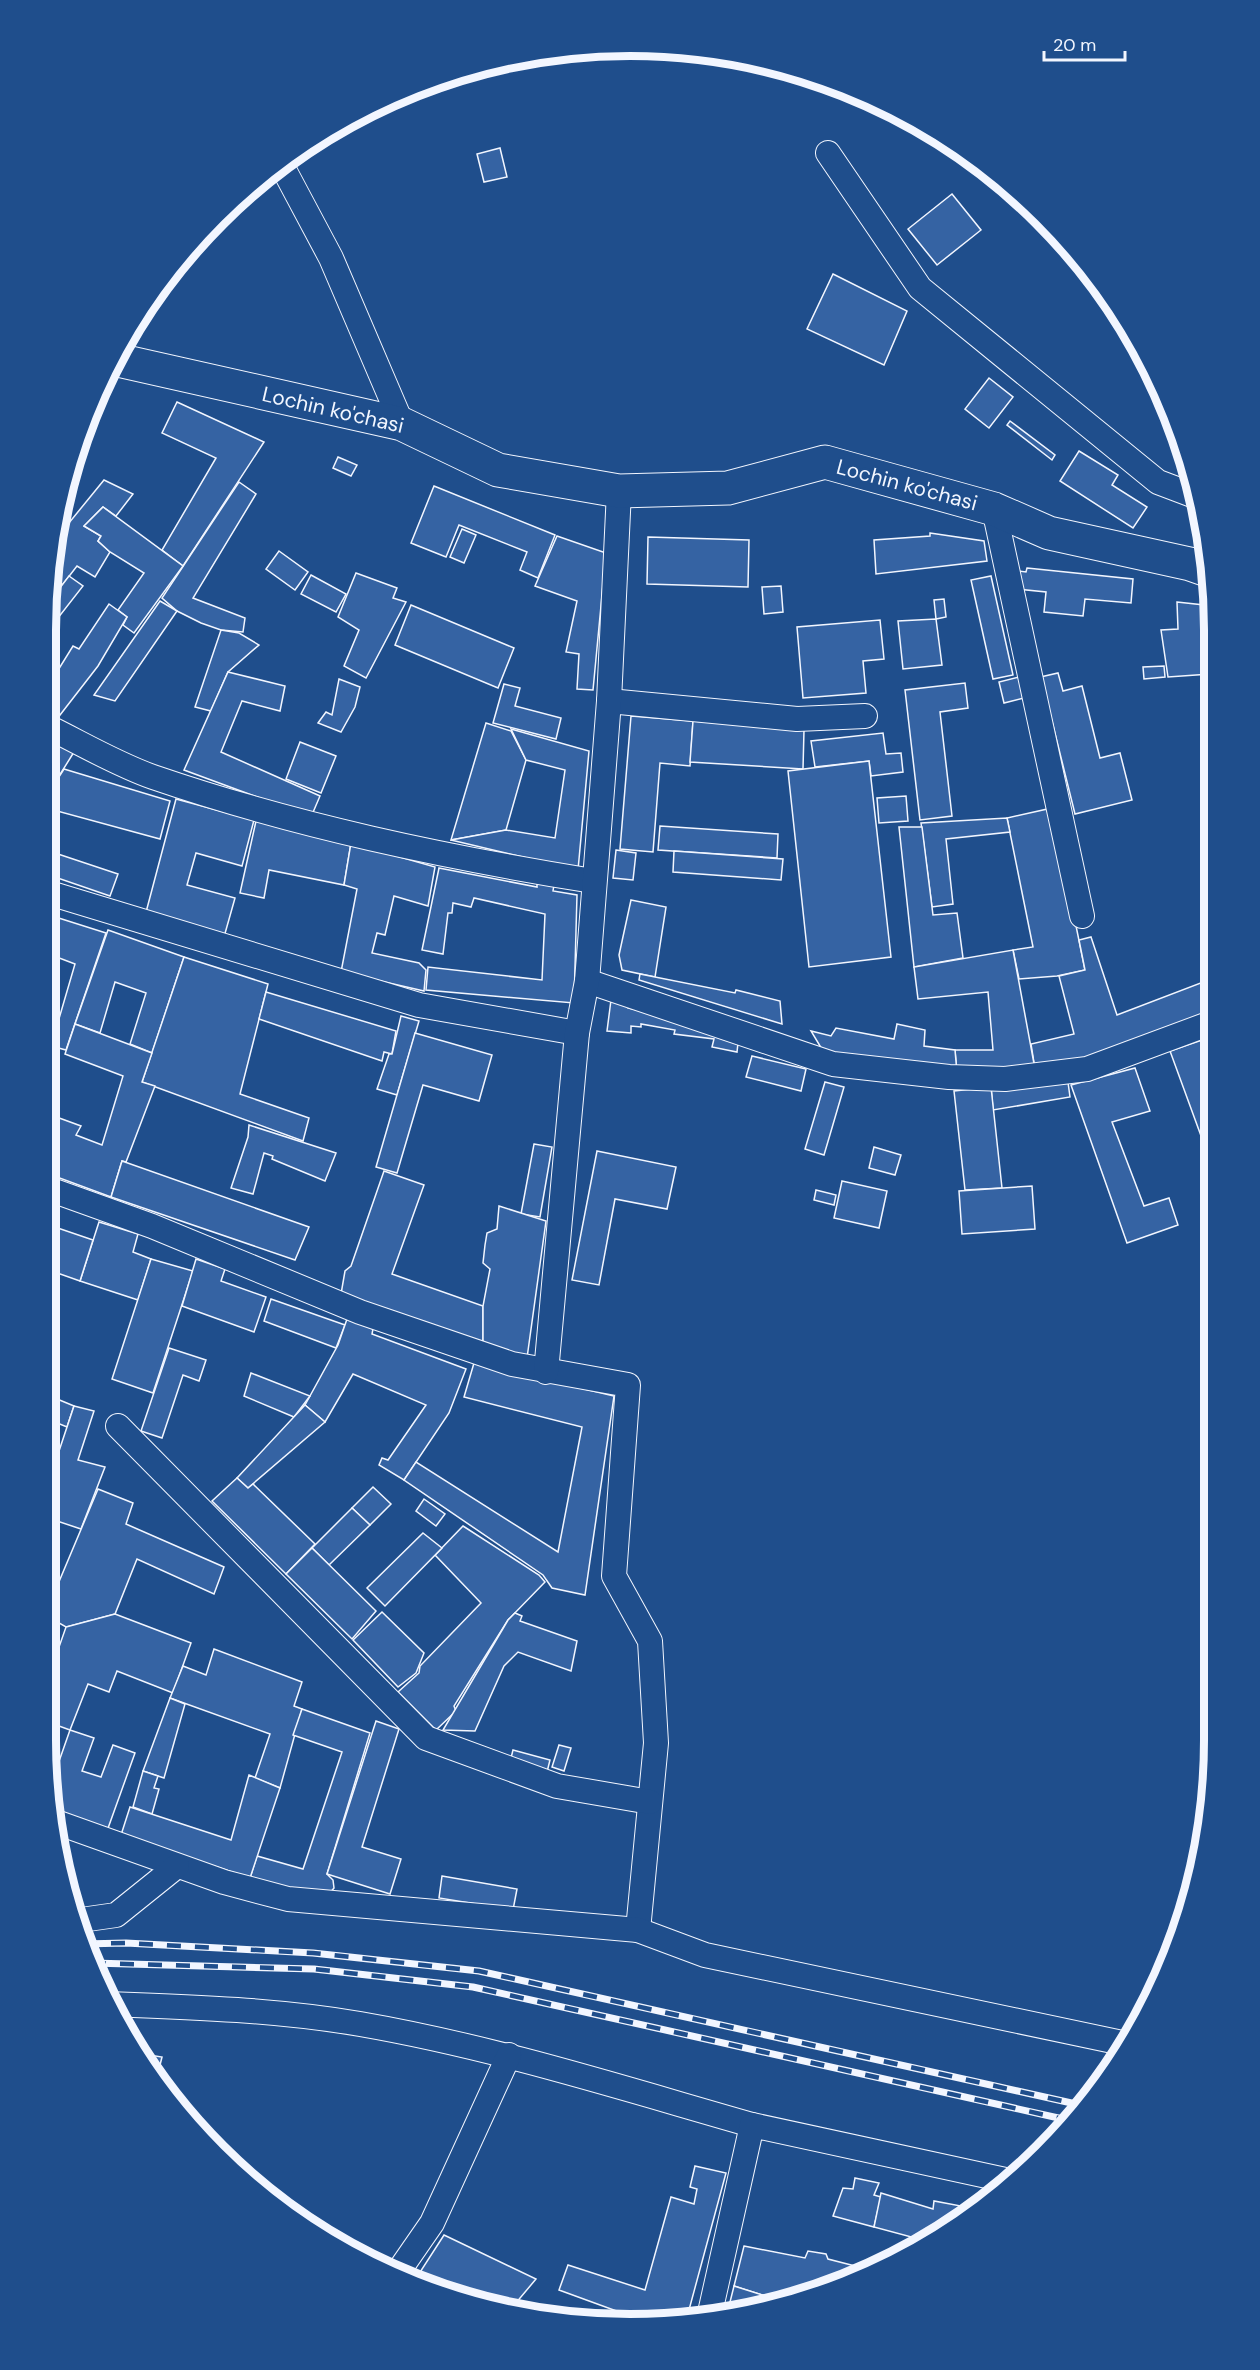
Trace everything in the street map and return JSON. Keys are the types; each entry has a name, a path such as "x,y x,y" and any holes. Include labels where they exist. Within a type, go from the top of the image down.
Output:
{"street":[{"path":"828,153 920,288 1158,482 1188,493"},
{"path":"285,171 331,258 402,424"},
{"name":"Lochin ko'chasi","path":"123,361 402,424 498,470 619,491 728,489 825,462 994,509 1049,533 1201,568"},
{"path":"546,1372 577,1033 587,981 593,881 609,701 619,491"},
{"path":"994,509 1082,916"},
{"path":"609,701 798,719 865,716"},
{"path":"56,731 151,776 353,837 483,864 593,881"},
{"path":"56,895 419,1005 577,1033"},
{"path":"587,981 833,1064 949,1077 1005,1079 1088,1069 1204,1026"},
{"path":"56,1192 152,1226 360,1312 512,1364 546,1372 628,1385 614,1576 650,1641 656,1743 638,1930"},
{"path":"118,1426 426,1738 557,1786 650,1802"},
{"path":"62,1824 224,1882 288,1899 638,1930 705,1955 1118,2042"},
{"path":"84,1920 116,1915 177,1866"},
{"path":"120,2004 207,2008 358,2023 509,2055 752,2125 1001,2179"},
{"path":"402,2267 432,2223 509,2055"},
{"path":"711,2309 752,2125"}],"building":[{"path":"500,148 507,177 484,182 477,154"},
{"path":"952,194 981,230 937,265 908,229"},
{"path":"833,274 907,311 884,365 807,329"},
{"path":"989,378 1013,397 989,428 965,409"},
{"path":"177,402 264,442 183,566 162,550 216,458 162,433"},
{"path":"1010,421 1055,455 1052,460 1007,425"},
{"path":"1079,451 1118,475 1112,485 1147,507 1133,528 1060,481"},
{"path":"338,457 357,465 351,476 333,468"},
{"path":"104,480 133,494 116,516 103,507 84,526 101,536 98,541 110,552 95,577 77,566 57,592 65,528"},
{"path":"239,482 256,494 193,598 245,618 243,632 221,630 201,623 177,611 162,598"},
{"path":"434,486 555,535 538,578 520,570 527,552 459,525 446,557 411,543"},
{"path":"103,507 183,566 134,633 123,625 127,617 118,610 144,573 110,552 98,541 101,536 84,526"},
{"path":"462,529 476,535 464,563 450,557"},
{"path":"930,533 984,541 987,561 876,574 874,540 930,536"},
{"path":"557,536 606,553 593,690 577,689 579,654 566,652 577,601 535,586"},
{"path":"648,537 749,540 748,587 647,584"},
{"path":"279,551 308,572 295,590 266,569"},
{"path":"1027,568 1133,579 1131,603 1085,599 1083,616 1044,612 1046,592 1017,589 1019,571 1026,572"},
{"path":"356,573 397,588 393,598 406,602 366,678 344,666 359,630 338,617"},
{"path":"311,575 346,594 336,612 301,594"},
{"path":"69,576 83,586 56,620 57,592"},
{"path":"991,576 1013,675 993,679 971,580"},
{"path":"781,586 783,612 764,614 762,587"},
{"path":"944,599 946,617 936,619 934,600"},
{"path":"160,601 177,611 115,701 94,695"},
{"path":"1177,602 1203,605 1204,674 1168,677 1161,630 1178,629"},
{"path":"109,604 127,617 98,666 60,715 56,710 56,663 60,667 73,646 79,649"},
{"path":"411,605 514,648 498,688 395,645"},
{"path":"936,619 942,665 903,669 898,621"},
{"path":"880,620 884,659 863,661 866,693 803,698 797,627"},
{"path":"221,630 239,633 259,645 228,672 211,711 195,707"},
{"path":"1164,666 1165,677 1144,679 1143,667"},
{"path":"228,672 285,686 280,711 242,701 221,752 320,796 311,817 184,770"},
{"path":"1058,673 1063,691 1082,686 1100,758 1120,753 1132,800 1075,814 1047,701 1036,678"},
{"path":"1019,677 1024,698 1004,703 999,682"},
{"path":"339,679 360,687 355,707 341,732 318,723 326,712 332,715"},
{"path":"965,683 968,708 940,712 952,816 920,820 905,690"},
{"path":"504,684 520,688 515,706 561,718 556,739 493,723"},
{"path":"631,716 693,721 690,766 660,763 653,852 620,849"},
{"path":"693,721 804,730 803,769 690,762"},
{"path":"486,723 511,731 526,760 506,830 451,840"},
{"path":"511,729 589,751 578,870 451,840 506,830 555,838 565,770 526,760"},
{"path":"883,733 886,754 901,753 903,772 871,776 869,761 815,767 811,741"},
{"path":"300,742 336,756 321,793 286,779"},
{"path":"56,744 74,752 56,781"},
{"path":"869,761 891,957 809,967 788,771"},
{"path":"64,769 170,801 160,839 56,811 56,781"},
{"path":"906,796 908,821 879,823 877,798"},
{"path":"176,799 254,820 242,866 196,853 187,885 235,898 224,937 145,916"},
{"path":"1052,808 1085,970 1057,976 1019,979 1013,950 1033,947 1007,818"},
{"path":"1007,818 1010,832 946,839 953,904 932,907 921,823"},
{"path":"256,821 351,843 344,885 269,870 264,898 240,893"},
{"path":"660,826 778,834 777,858 658,850"},
{"path":"899,827 922,827 933,915 957,913 963,958 914,967"},
{"path":"351,843 435,867 428,906 394,896 385,935 377,933 372,953 419,963 426,970 424,991 341,972 357,889 344,885"},
{"path":"616,850 636,853 633,880 613,878"},
{"path":"674,851 783,859 781,880 673,872"},
{"path":"56,853 118,874 110,896 56,877"},
{"path":"439,868 537,887 537,883 554,885 553,891 577,895 574,1003 426,990 428,967 542,980 545,914 474,898 471,907 453,903 452,913 448,913 443,954 422,950"},
{"path":"631,900 666,907 655,977 622,970 619,955"},
{"path":"56,917 106,933 66,1050 56,1047 56,1029 75,964 56,957"},
{"path":"108,930 184,957 152,1053 130,1044 146,993 115,982 100,1033 75,1024"},
{"path":"1091,937 1117,1015 1204,982 1204,1021 1086,1065 1035,1069 1031,1044 1074,1034 1059,976 1085,970 1079,940"},
{"path":"1013,950 1035,1069 957,1073 955,1050 993,1050 988,992 918,999 914,967"},
{"path":"184,957 268,984 240,1094 309,1118 303,1141 142,1082"},
{"path":"640,974 735,993 736,990 780,1001 782,1024 639,980"},
{"path":"266,992 396,1031 392,1054 384,1052 382,1061 259,1019"},
{"path":"611,1000 629,1003 628,1008 739,1034 737,1052 712,1047 714,1039 674,1034 675,1030 641,1024 641,1027 631,1026 631,1033 607,1031"},
{"path":"401,1016 419,1021 397,1095 377,1089 389,1054 392,1054"},
{"path":"75,1024 152,1053 142,1082 155,1086 126,1162 122,1161 111,1197 56,1177 56,1117 81,1126 76,1135 102,1145 123,1076 65,1054"},
{"path":"897,1024 925,1030 924,1046 955,1050 957,1073 823,1051 811,1031 831,1036 836,1028 894,1039"},
{"path":"415,1033 492,1055 479,1101 423,1085 397,1173 376,1167"},
{"path":"1204,1039 1204,1144 1170,1051"},
{"path":"752,1056 806,1069 801,1091 746,1077"},
{"path":"1135,1068 1150,1111 1112,1122 1144,1206 1169,1198 1178,1225 1127,1243 1071,1085"},
{"path":"1067,1075 1070,1097 993,1110 991,1087"},
{"path":"825,1082 844,1087 824,1155 805,1149"},
{"path":"991,1087 1002,1188 965,1190 954,1091"},
{"path":"249,1125 336,1153 325,1181 272,1159 273,1156 264,1153 253,1194 231,1188 248,1137"},
{"path":"534,1144 552,1147 540,1217 521,1214"},
{"path":"874,1147 901,1155 895,1175 869,1168"},
{"path":"597,1151 676,1167 667,1209 615,1199 599,1285 572,1280"},
{"path":"122,1161 309,1227 295,1260 111,1197"},
{"path":"384,1171 424,1185 392,1274 483,1306 483,1342 341,1294 345,1271 351,1266"},
{"path":"842,1181 887,1191 879,1228 834,1218"},
{"path":"1032,1186 1035,1229 962,1234 959,1191"},
{"path":"816,1190 836,1195 834,1205 814,1200"},
{"path":"499,1206 546,1221 527,1358 483,1342 483,1306 490,1269 483,1263 485,1245 487,1233 497,1229"},
{"path":"99,1222 138,1234 133,1252 151,1259 138,1300 80,1281"},
{"path":"56,1227 93,1240 80,1281 56,1273"},
{"path":"151,1259 193,1271 153,1393 112,1379"},
{"path":"196,1259 225,1269 221,1281 266,1297 254,1332 182,1306"},
{"path":"271,1299 345,1325 336,1348 264,1321"},
{"path":"347,1319 373,1329 372,1334 466,1369 449,1413 404,1480 379,1465 382,1458 388,1460 426,1405 353,1374 325,1422 305,1405 338,1345"},
{"path":"169,1348 206,1360 199,1381 183,1375 162,1438 141,1431"},
{"path":"474,1363 614,1396 585,1595 552,1588 543,1575 404,1480 416,1462 558,1552 582,1427 464,1397"},
{"path":"251,1373 310,1396 294,1417 244,1396"},
{"path":"56,1399 74,1406 67,1427 56,1422"},
{"path":"305,1405 325,1422 248,1488 237,1478"},
{"path":"74,1406 94,1411 78,1460 105,1467 81,1529 56,1521 56,1453 58,1454"},
{"path":"237,1478 248,1488 253,1484 315,1544 286,1574 212,1501"},
{"path":"373,1487 391,1504 370,1525 352,1508"},
{"path":"98,1489 133,1503 126,1524 224,1567 214,1594 137,1559 115,1614 66,1627 56,1621 56,1589"},
{"path":"424,1499 445,1514 436,1526 416,1511"},
{"path":"352,1508 370,1525 329,1565 312,1548"},
{"path":"463,1526 539,1575 545,1582 508,1620 454,1706 456,1711 436,1730 398,1692 419,1673 420,1666 481,1603 435,1555"},
{"path":"423,1533 442,1548 385,1606 367,1588"},
{"path":"312,1548 376,1611 352,1639 286,1574"},
{"path":"382,1612 424,1653 416,1673 398,1687 353,1640"},
{"path":"515,1613 522,1616 520,1621 577,1641 571,1671 518,1652 504,1666 475,1731 443,1730 508,1620"},
{"path":"115,1614 191,1643 173,1693 117,1671 109,1692 88,1684 70,1730 56,1725 56,1656 66,1627"},
{"path":"214,1649 302,1682 294,1706 302,1709 280,1788 255,1778 270,1734 170,1698 183,1666 206,1675"},
{"path":"170,1698 185,1704 164,1778 143,1771"},
{"path":"302,1709 370,1733 327,1874 333,1880 334,1888 329,1894 321,1897 250,1878 257,1856 303,1869 342,1752 293,1735"},
{"path":"376,1721 399,1729 362,1847 401,1859 390,1894 327,1874"},
{"path":"70,1730 94,1738 82,1771 101,1777 113,1745 135,1753 107,1831 60,1817 57,1768"},
{"path":"559,1745 571,1748 564,1771 552,1767"},
{"path":"513,1750 550,1760 546,1776 509,1766"},
{"path":"143,1771 158,1776 154,1788 159,1789 152,1814 133,1807"},
{"path":"249,1775 280,1788 250,1878 121,1835 130,1807 231,1840"},
{"path":"442,1876 517,1889 513,1910 439,1898"},
{"path":"150,2055 162,2057 159,2069"},
{"path":"695,2166 726,2173 689,2311 624,2314 559,2290 568,2265 645,2290 671,2197 694,2204 697,2189 690,2187"},
{"path":"855,2178 879,2183 874,2195 881,2197 874,2227 833,2216 843,2188 853,2189"},
{"path":"881,2193 933,2209 934,2201 961,2206 960,2210 916,2238 874,2227"},
{"path":"444,2235 536,2279 516,2303 481,2295 419,2274"},
{"path":"744,2246 805,2258 808,2251 826,2254 828,2259 859,2267 815,2284 769,2297 734,2286"},
{"path":"734,2286 769,2297 742,2303 729,2305"}],"railway":[{"path":"93,1944 126,1943 313,1953 479,1971 1075,2104"},
{"path":"101,1963 314,1969 473,1987 1062,2119"}]}
